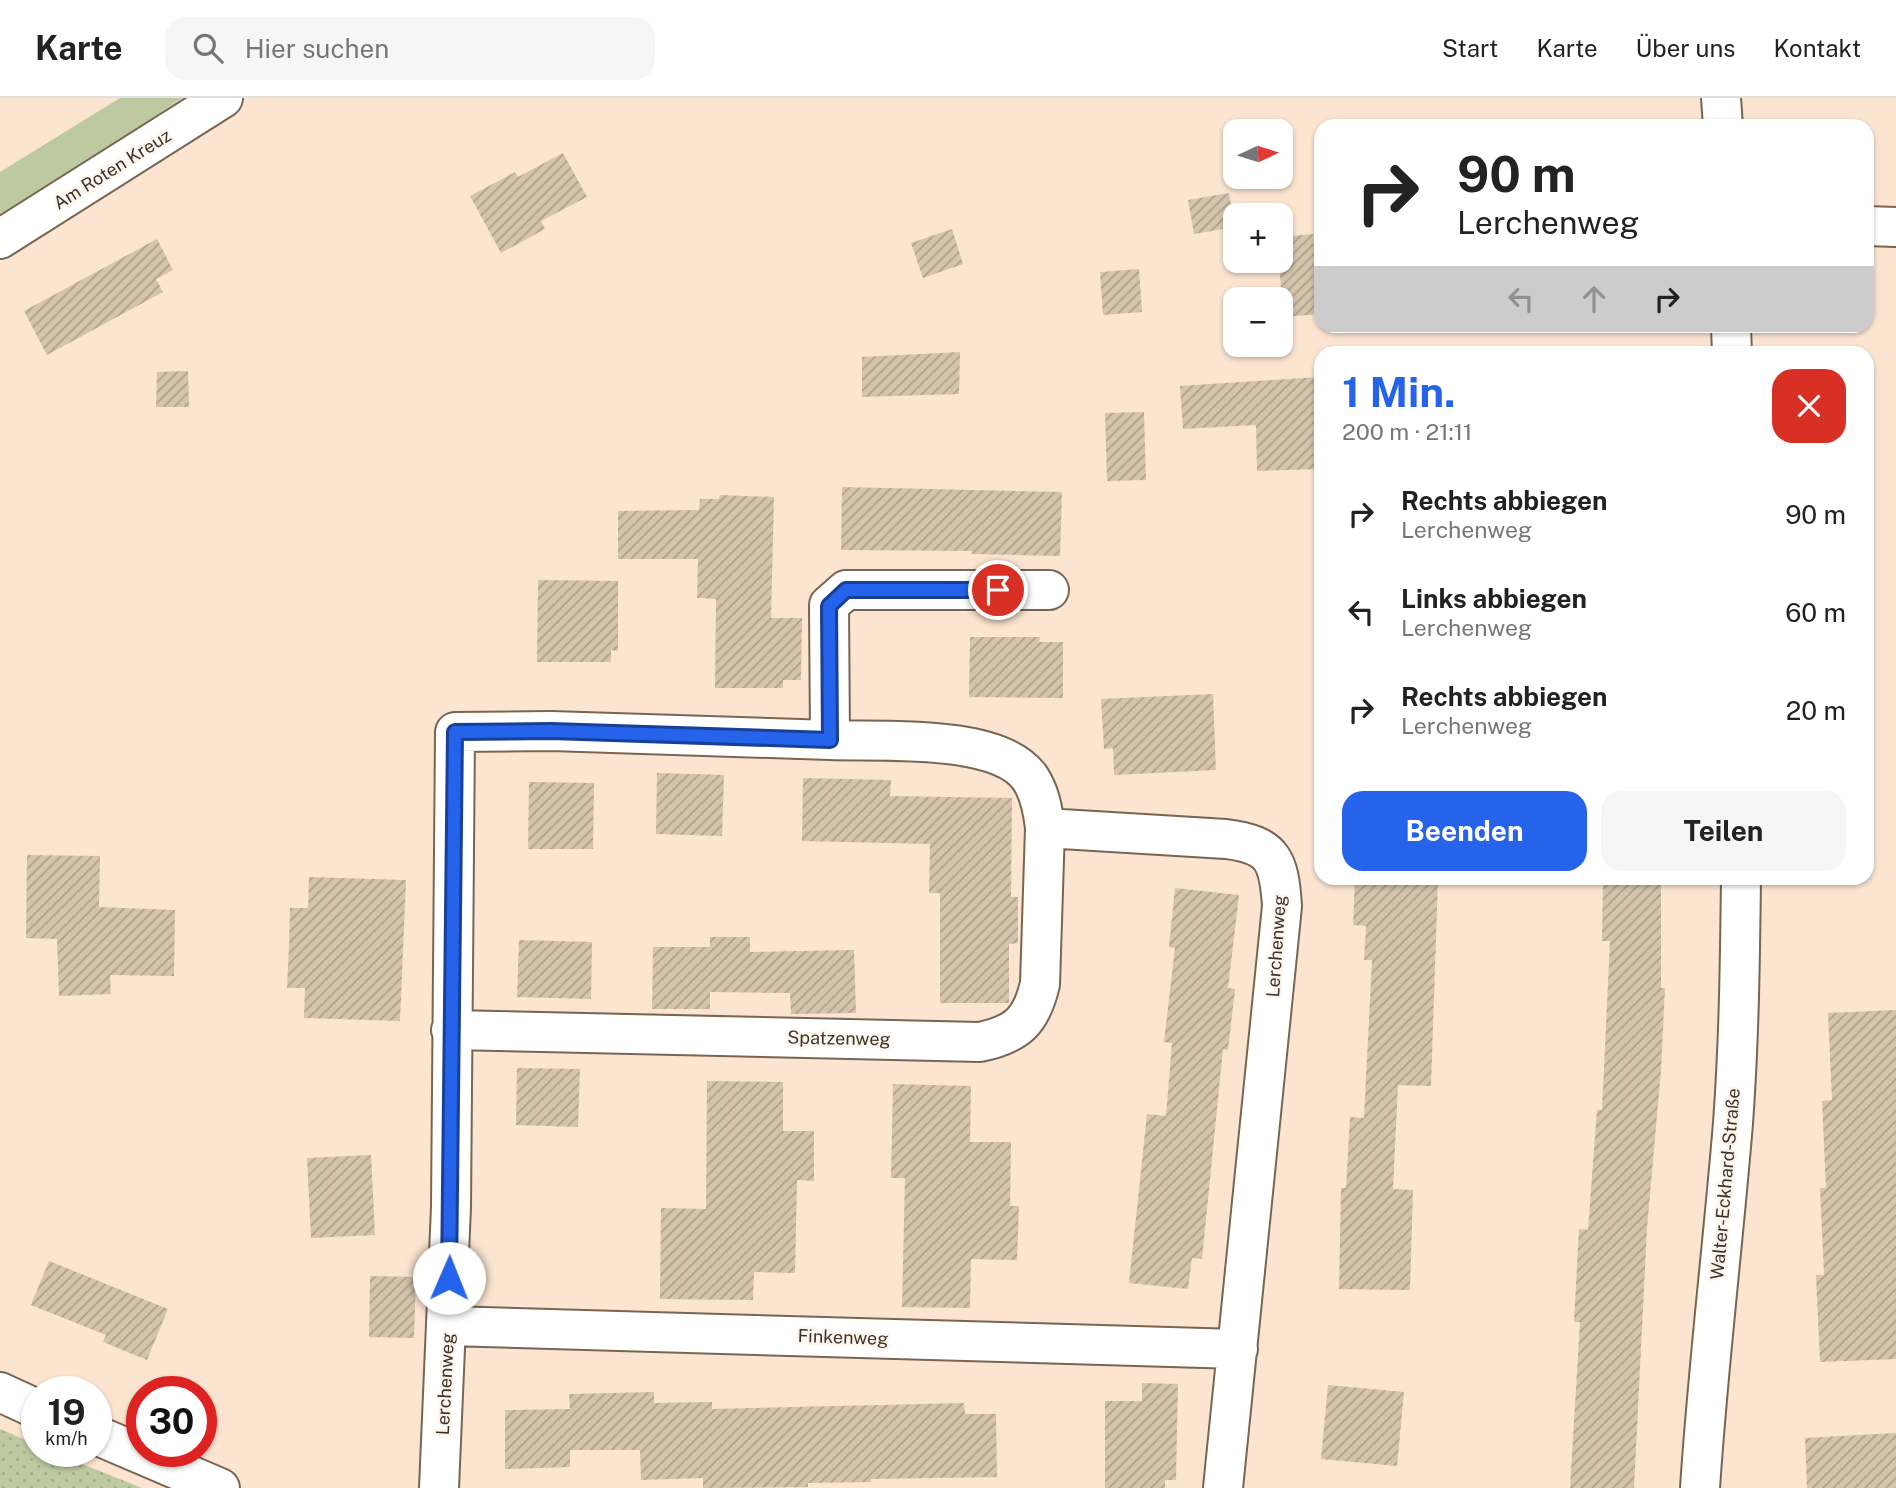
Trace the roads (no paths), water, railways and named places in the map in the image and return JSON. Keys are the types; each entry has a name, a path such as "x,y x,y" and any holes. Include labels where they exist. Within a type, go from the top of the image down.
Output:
{"street":[{"name":"Am Roten Kreuz","path":"0,239 223,98"},
{"path":"1721,98 1722,119"},
{"path":"1874,226 1896,227"},
{"path":"830,740 829,606 846,590 1049,590"},
{"name":"Lerchenweg","path":"439,1488 448,1326 455,732 551,731 962,744 987,750 1010,760 1029,776 1042,803 1045,828 1078,828 1253,842 1271,855 1280,878 1282,906 1223,1488"},
{"name":"Spatzenweg","path":"451,1030 980,1042 1004,1037 1022,1024 1035,1007 1040,984 1045,828"},
{"name":"Walter-Eckhard-Straße","path":"1700,1488 1708,1364 1733,1121 1741,885"},
{"name":"Finkenweg","path":"448,1326 1238,1349"},
{"path":"0,1392 21,1402"},
{"path":"112,1442 220,1488"}]}
